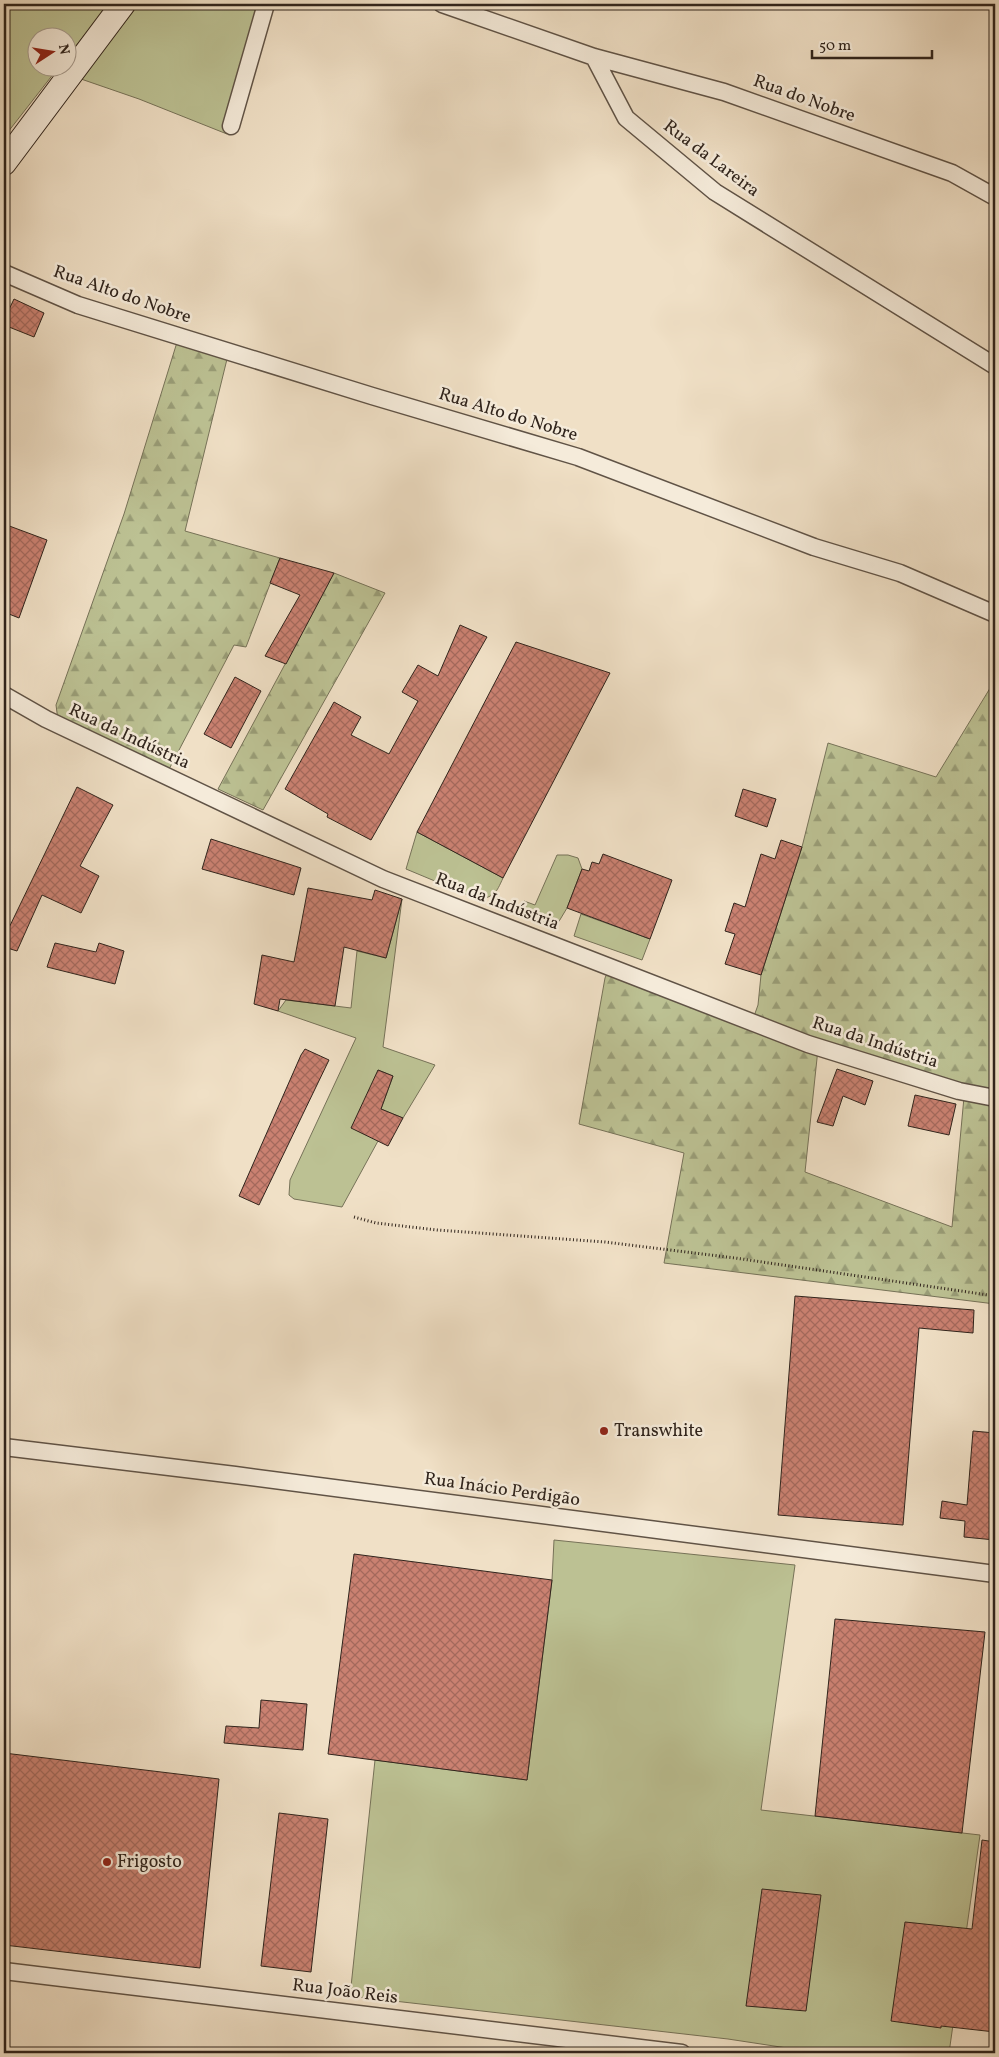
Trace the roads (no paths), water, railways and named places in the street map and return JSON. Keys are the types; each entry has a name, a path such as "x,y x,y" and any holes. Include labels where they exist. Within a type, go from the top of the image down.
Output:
{"main road":[{"path":"4,164 124,4"}],"street":[{"path":"231,126 266,4"},
{"path":"442,4 594,57"},
{"name":"Rua do Nobre","path":"594,57 724,92 952,173 995,197"},
{"name":"Rua da Lareira","path":"594,57 626,118 715,192 995,366"},
{"name":"Rua Alto do Nobre","path":"4,273 78,305 372,396 578,457 814,547 900,573 995,614"},
{"name":"Rua da Indústria","path":"4,695 46,719 383,879 808,1044 959,1091 995,1098"},
{"name":"Rua Inácio Perdigão","path":"4,1446 995,1574"},
{"name":"Rua João Reis","path":"4,1971 682,2053"}],"place":[{"name":"Transwhite","path":"604,1431"},
{"name":"Frigosto","path":"107,1862"}]}
